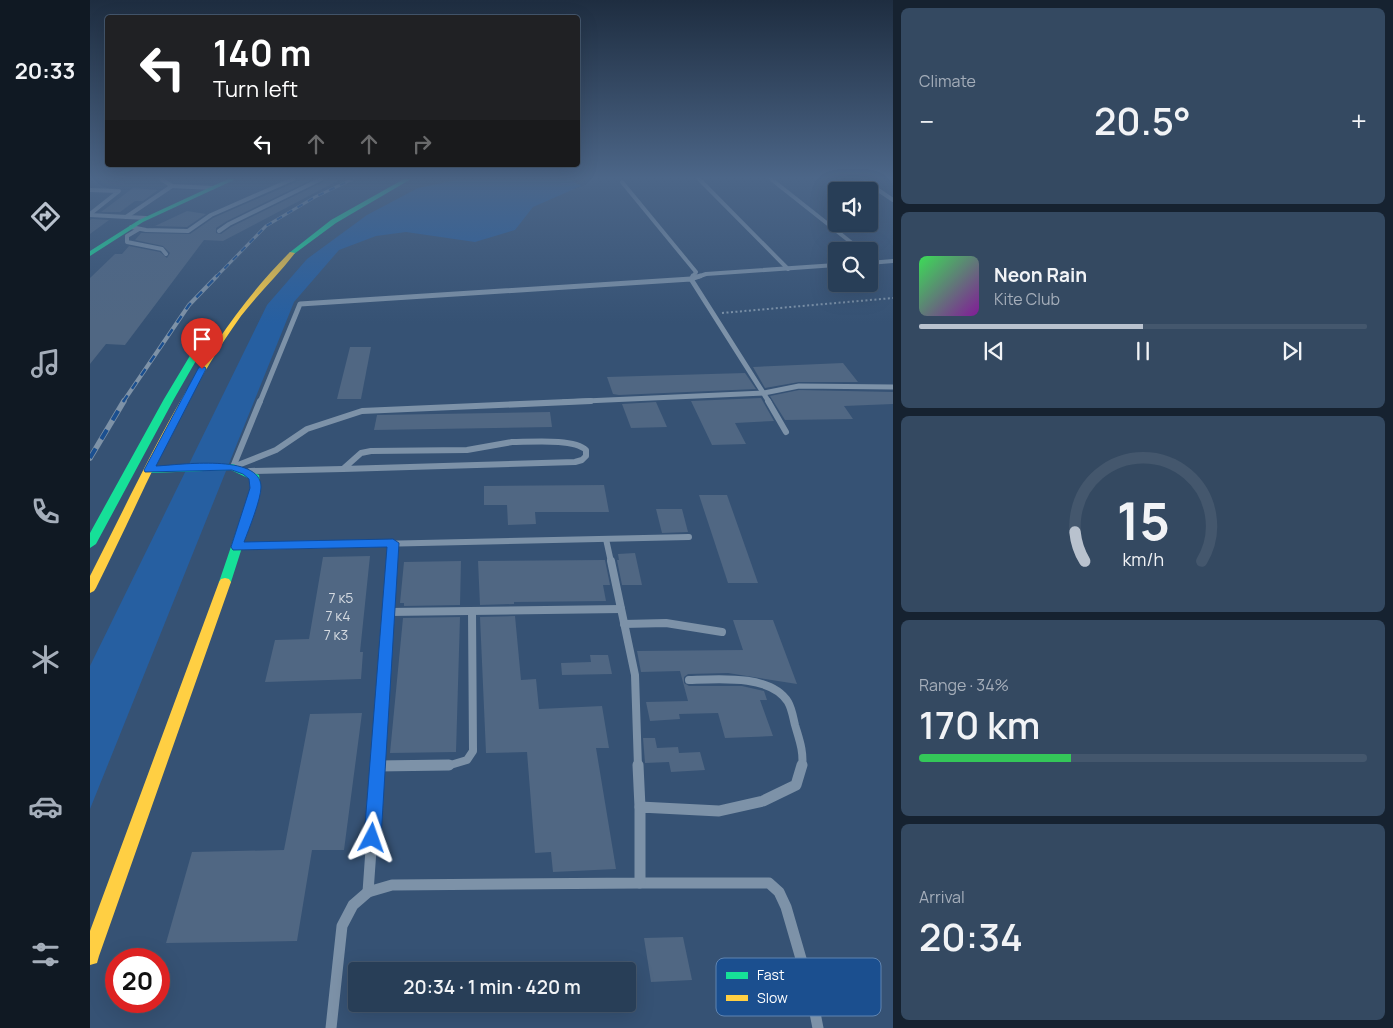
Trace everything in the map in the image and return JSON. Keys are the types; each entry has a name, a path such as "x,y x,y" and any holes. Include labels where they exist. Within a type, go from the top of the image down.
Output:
{"main road":[{"path":"90,254 128,227"},
{"path":"255,275 279,251 310,227"},
{"path":"90,588 210,354 237,313 263,281 291,253 324,227"},
{"path":"90,544 173,392 216,321"},
{"path":"90,956 237,547 256,488 254,478 247,472 233,467 149,470"}],"lane":[{"path":"131,227 127,242 162,249 166,254"},
{"path":"160,227 188,230 193,227"},
{"path":"219,231 225,227"},
{"path":"659,227 696,272 691,279"},
{"path":"747,227 788,268"},
{"path":"832,227 851,242"},
{"path":"878,262 893,261"},
{"path":"233,467 300,304 691,279 706,274 828,266"},
{"path":"691,279 786,432"},
{"path":"233,467 276,450 306,429 362,411 764,394 799,386 893,387"},
{"path":"247,472 574,462 582,460 586,456 586,450 582,446 557,442 512,442 467,450 371,451 360,453 343,469"},
{"path":"237,547 689,536"},
{"path":"606,538 635,675 640,807 640,884"},
{"path":"368,892 393,543"},
{"path":"388,612 621,609"},
{"path":"377,766 447,766 467,760 472,751 472,611"},
{"path":"624,624 666,623 722,632"},
{"path":"640,807 720,811 763,802 796,785 804,761 787,701 780,692 759,683 718,679 689,680"},
{"path":"331,1028 342,926 353,905 368,892 392,885 769,883 779,892 786,907 801,958"}],"path":[{"path":"713,314 893,298"}],"shaded area":[{"path":"351,227 517,227 515,230 475,242 406,232 376,236 339,250 294,302 90,809 90,666 267,305 307,259"}],"building":[{"path":"90,227 100,227 90,234"},
{"path":"200,227 218,227 216,233 221,234 231,227 250,227 223,241 204,240 125,345 106,344 90,364 90,278 115,254 122,254 129,246 160,252 167,258 170,253 163,246 135,240 141,233 190,234"},
{"path":"350,347 371,347 361,399 337,399"},
{"path":"843,363 858,382 799,382 765,388 753,367"},
{"path":"745,373 756,389 619,395 613,394 607,377"},
{"path":"799,390 893,392 893,404 844,406 853,419 785,420 770,396"},
{"path":"761,398 774,421 735,423 746,444 712,445 691,401"},
{"path":"656,402 667,427 631,428 622,404"},
{"path":"550,412 552,427 374,430 377,415"},
{"path":"604,485 609,512 535,512 536,524 508,525 507,505 484,505 484,486"},
{"path":"699,495 727,495 758,583 728,583"},
{"path":"656,509 682,509 688,532 662,533"},
{"path":"635,553 642,585 622,585 617,560 619,560 618,554"},
{"path":"370,556 360,652 363,652 361,679 265,682 275,640 309,639 323,557"},
{"path":"605,560 610,585 603,585 606,601 514,602 514,604 480,605 478,561"},
{"path":"461,561 460,605 404,606 404,603 400,603 404,562"},
{"path":"515,616 521,680 536,679 539,709 602,706 609,748 596,748 616,869 553,872 551,852 535,853 527,752 486,753 480,617"},
{"path":"460,617 456,752 390,753 403,618"},
{"path":"733,620 773,620 797,684 728,673 688,674 684,677 684,683 689,686 742,686 764,691 767,700 760,700 773,736 725,738 718,713 679,714 680,719 650,721 646,702 688,701 680,671 641,672 637,651 743,650"},
{"path":"590,655 608,655 612,674 562,675 561,663 591,662"},
{"path":"362,713 344,850 312,850 297,941 166,943 192,852 284,850 310,714"},
{"path":"643,738 655,738 657,748 678,747 679,753 700,752 705,770 671,772 669,762 645,763"},
{"path":"683,937 692,980 651,982 644,938"}],"railway":[{"path":"216,277 265,227"},
{"path":"123,402 189,305 217,276"},
{"path":"90,458 124,401"}],"traffic: fast":[{"path":"90,254 130,227"},
{"path":"292,253 325,227"},
{"path":"90,544 169,399 209,331"},
{"path":"149,470 233,467 255,477 256,488 225,582"}],"traffic: slow":[{"path":"90,588 167,435 207,362 254,294 292,253"},
{"path":"90,956 225,582"}],"route":[{"path":"202,369 149,470 233,467 247,472 254,478 256,488 237,547 393,543 372,838"}]}
